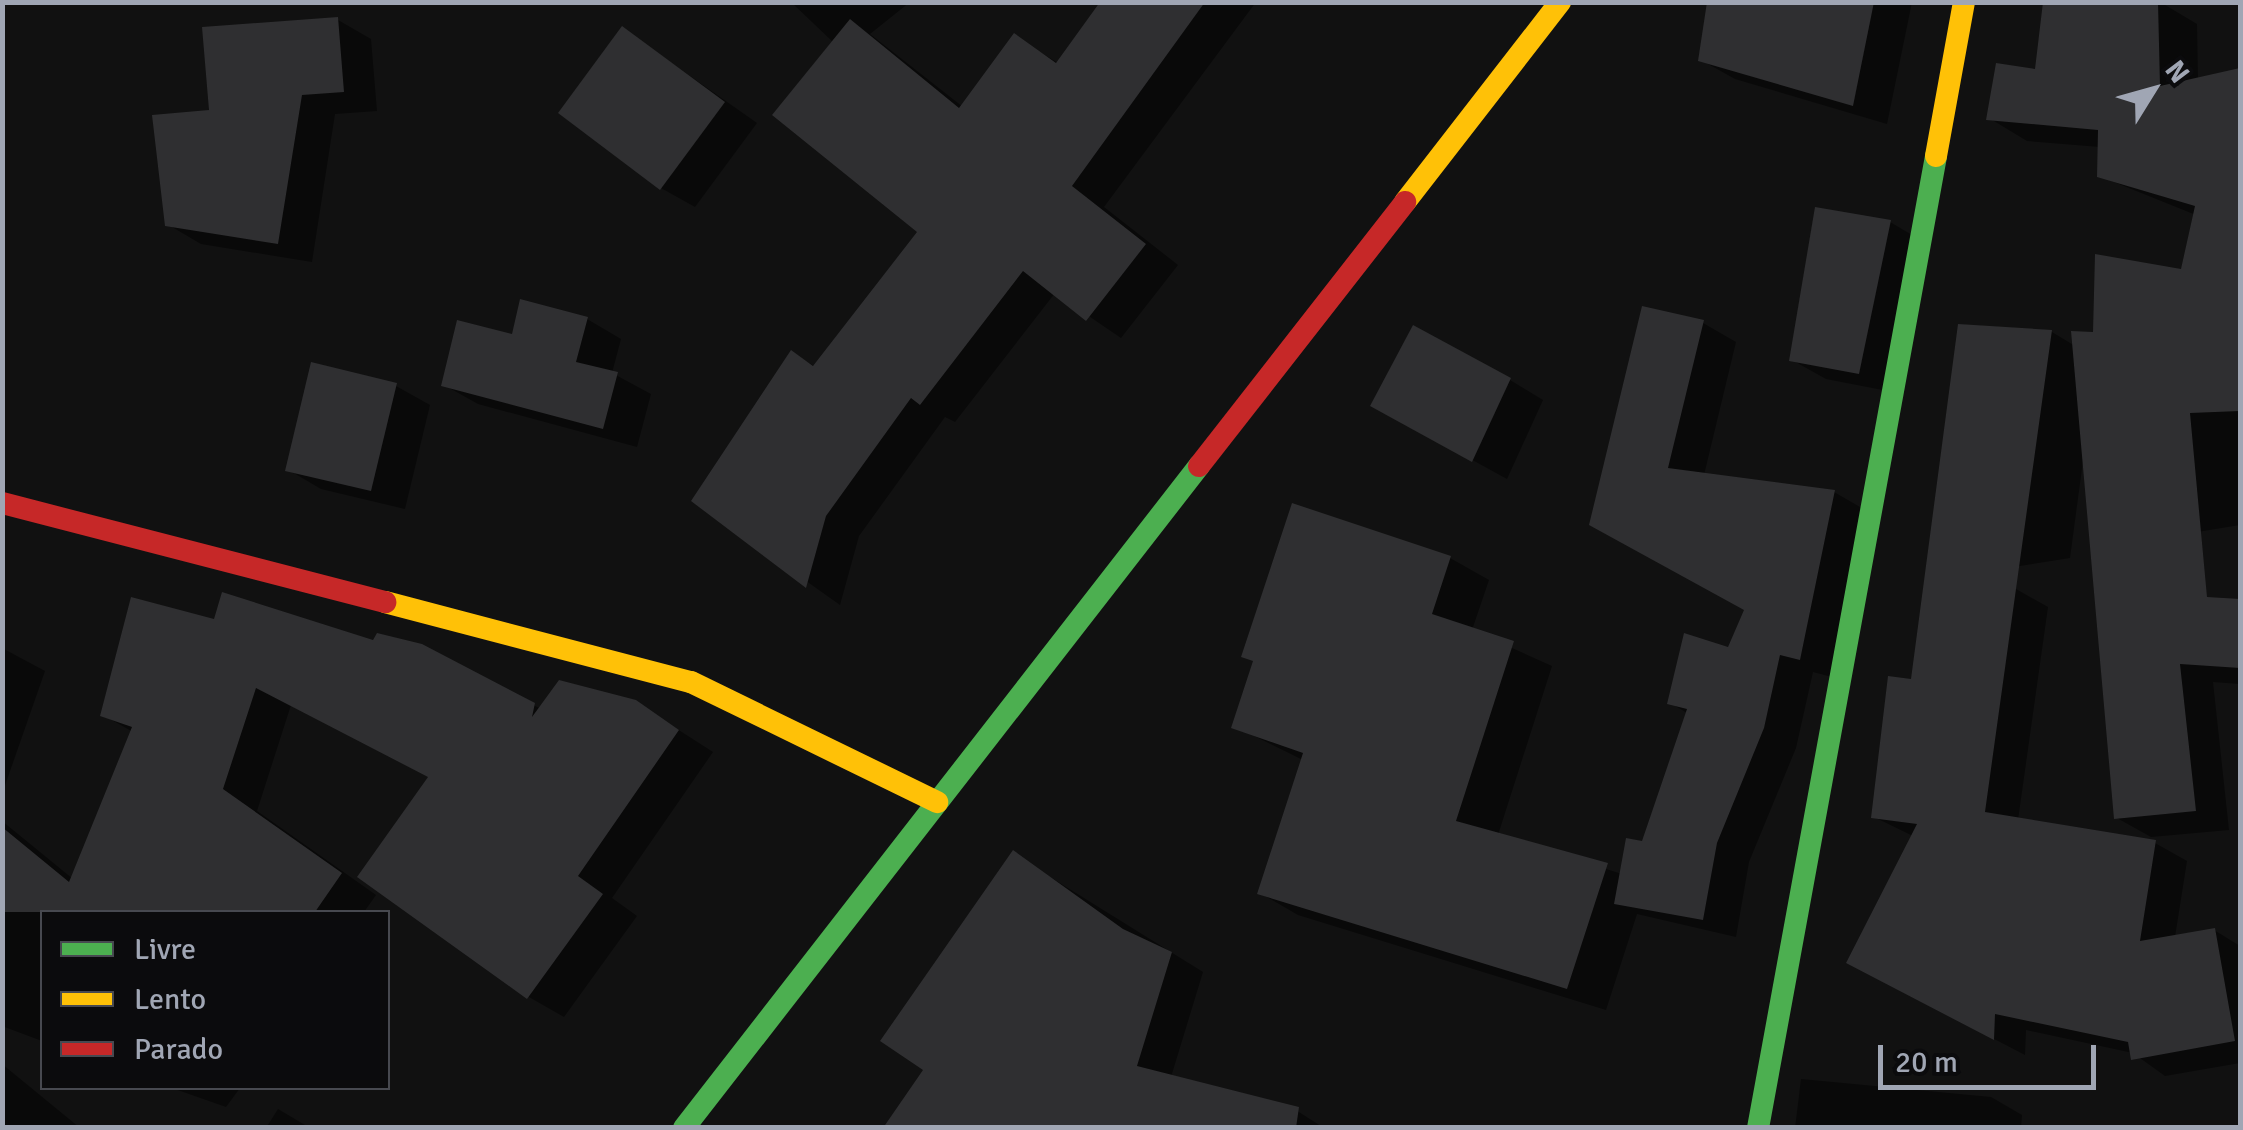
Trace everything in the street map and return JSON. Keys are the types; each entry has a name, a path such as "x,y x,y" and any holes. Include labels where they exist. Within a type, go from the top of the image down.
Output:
{"street":[{"path":"684,1128 1560,2"},
{"path":"1758,1128 1964,2"},
{"path":"2,503 691,682 937,802"}],"building":[{"path":"1100,2 1205,2 1072,186 1146,244 1086,321 1023,271 920,405 911,398 826,516 806,588 691,501 791,350 813,366 917,232 772,115 850,19 959,108 1014,33 1056,63"},
{"path":"1707,2 1874,2 1853,106 1698,61"},
{"path":"2043,2 2158,2 2160,86 2240,68 2240,411 2190,413 2207,597 2240,599 2240,668 2180,664 2196,811 2114,819 2071,331 2093,332 2095,254 2181,269 2195,206 2097,177 2098,130 1986,120 1996,63 2035,69"},
{"path":"338,17 344,92 302,95 278,244 165,226 152,115 209,110 202,27"},
{"path":"622,26 725,102 660,190 558,113"},
{"path":"1815,207 1891,220 1859,374 1789,361"},
{"path":"520,299 588,317 576,362 618,372 603,429 441,386 457,320 512,334"},
{"path":"1642,306 1704,320 1668,468 1835,490 1800,660 1780,655 1764,728 1717,843 1703,920 1614,904 1626,838 1642,841 1687,709 1667,704 1684,633 1728,647 1744,610 1589,525"},
{"path":"1958,324 2052,330 1985,812 2156,840 2140,941 2215,928 2235,1041 2131,1060 2128,1042 1995,1014 1994,1040 1846,963 1917,824 1871,818 1888,676 1911,679"},
{"path":"1413,325 1511,378 1472,462 1370,406"},
{"path":"311,362 397,383 371,491 285,471"},
{"path":"1292,503 1451,556 1432,614 1514,641 1456,821 1608,863 1567,989 1257,894 1303,753 1231,728 1253,661 1241,657"},
{"path":"222,592 373,640 377,633 422,644 535,703 532,717 559,680 636,700 679,730 578,876 603,894 527,999 357,877 428,777 256,688 223,789 342,873 316,910 2,912 2,827 69,882 132,727 100,716 131,597 214,619"},
{"path":"1013,850 1123,929 1172,952 1137,1066 1299,1107 1296,1128 883,1128 923,1070 880,1041"}],"traffic: fast":[{"path":"1758,1128 1936,156"},
{"path":"684,1128 1199,466"}],"traffic: slow":[{"path":"1405,202 1560,2"},
{"path":"1936,156 1964,2"},
{"path":"385,602 691,682 937,802"}],"traffic: jam":[{"path":"1199,466 1405,202"},
{"path":"2,503 385,602"}]}
